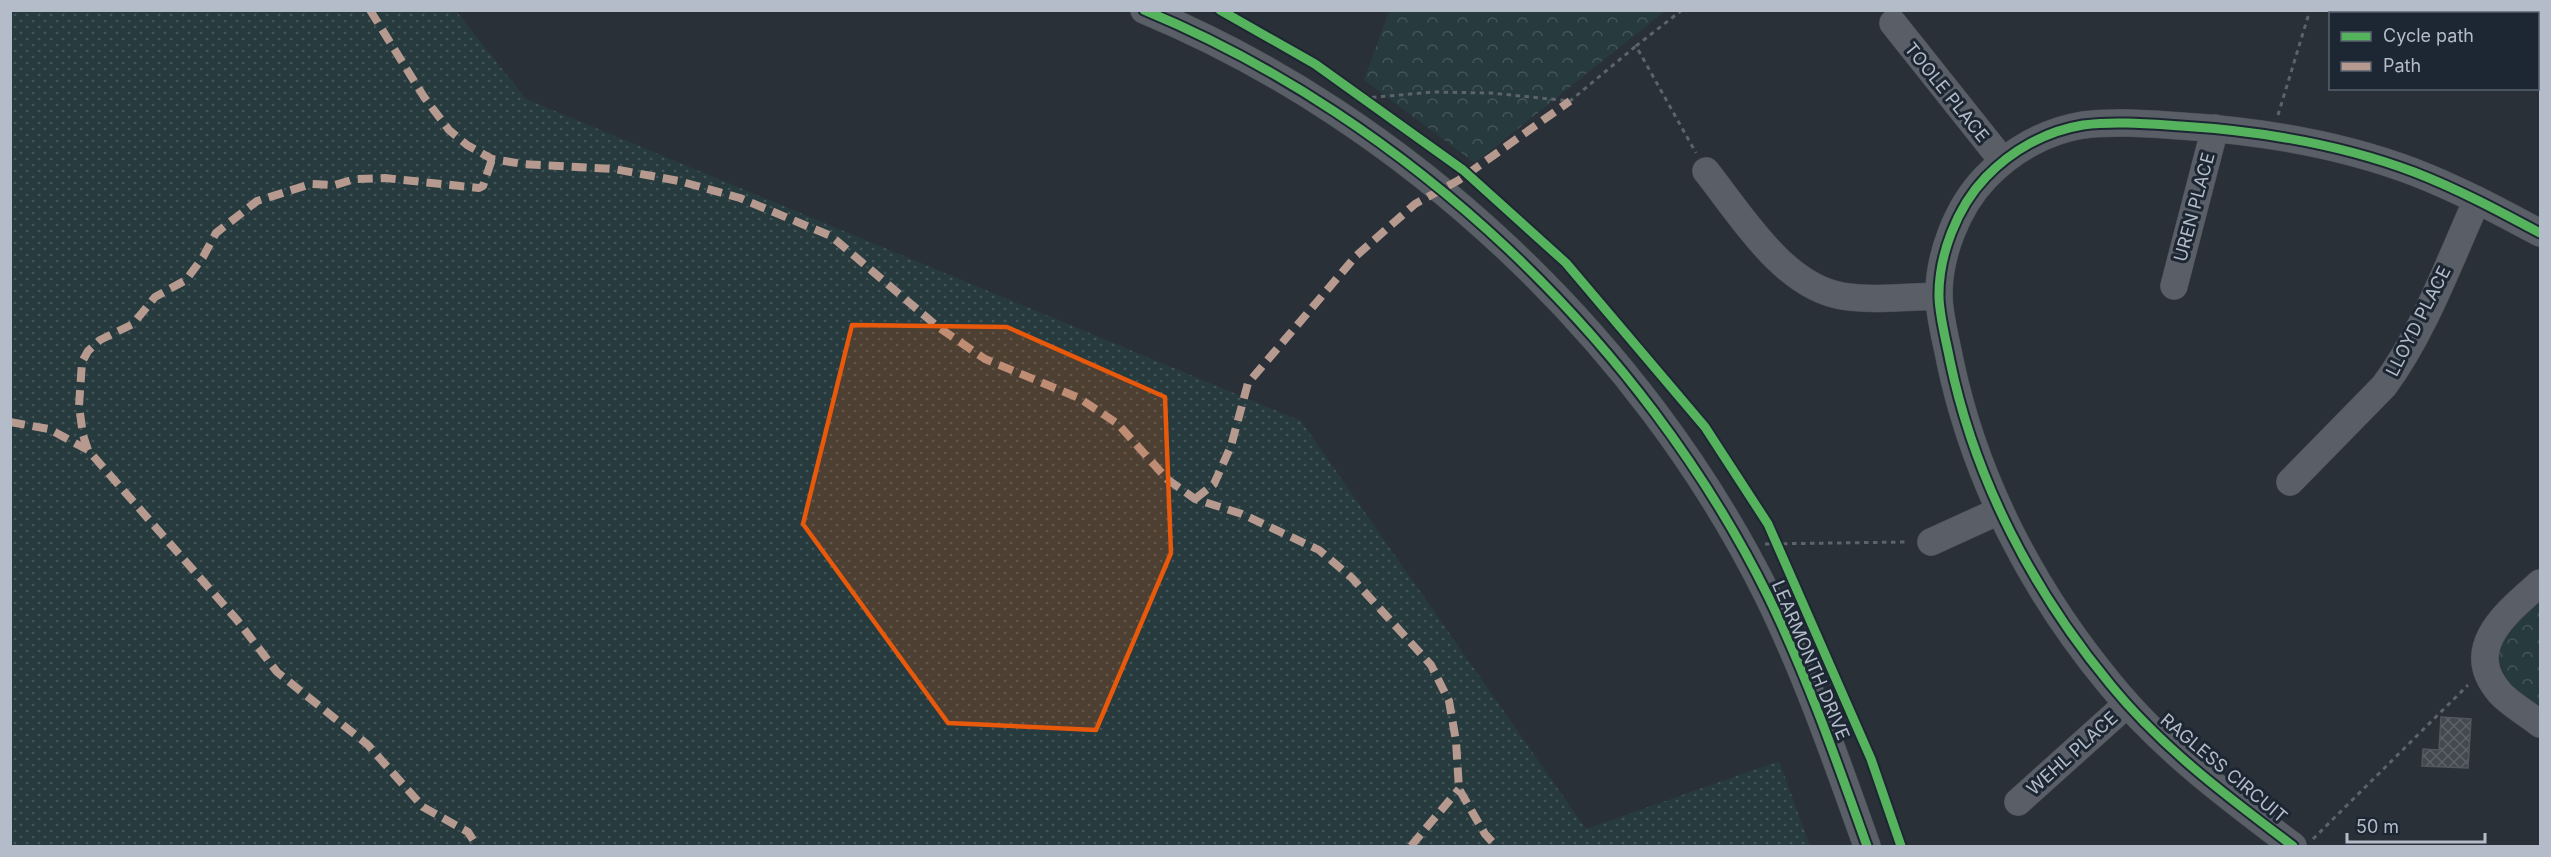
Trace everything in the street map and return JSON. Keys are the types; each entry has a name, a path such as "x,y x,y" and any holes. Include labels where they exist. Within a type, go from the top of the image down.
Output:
{"street":[{"name":"LEARMONTH DRIVE","path":"1144,10 1226,49 1286,82 1343,119 1418,173 1494,235 1564,305 1602,348 1663,426 1705,486 1739,544 1783,630 1830,743 1867,846"},
{"name":"TOOLE PLACE","path":"1893,23 2002,160"},
{"name":"RAGLESS CIRCUIT","path":"2290,844 2176,753 2127,704 2057,613 2027,563 1999,510 1975,449 1955,385 1939,296 1945,256 1958,219 1977,187 2002,160 2017,150 2050,134 2084,125 2139,124 2215,128 2271,135 2349,151 2414,172 2477,200 2541,233"},
{"name":"UREN PLACE","path":"2174,286 2215,128"},
{"path":"1706,171 1769,250 1803,280 1842,296 1870,298 1939,296"},
{"name":"LLOYD PLACE","path":"2290,482 2395,372 2413,340 2477,200"},
{"path":"1931,542 1999,510"},
{"path":"2541,583 2494,627 2486,650 2487,667 2492,682 2502,694 2541,724"},
{"name":"WEHL PLACE","path":"2018,802 2127,704"}],"path":[{"path":"1343,119 1355,97 1361,96 1433,92 1491,93 1570,101 1682,10"},
{"path":"2271,135 2310,10"},
{"path":"1636,46 1706,171"},
{"path":"1352,90 1380,110"},
{"path":"1772,534 1782,554"},
{"path":"1739,544 1931,542"},
{"path":"2290,844 2487,667"}],"highlighted area":[{"path":"852,325 1007,327 1165,397 1171,553 1096,730 948,723 803,524"}],"green space":[{"path":"1389,10 1665,11 1475,163 1364,80"},
{"path":"10,11 456,11 526,99 1301,421 1586,829 1779,761 1810,846 11,846"},
{"path":"2540,594 2540,712 2511,685 2495,649 2504,628"}],"building":[{"path":"2441,717 2471,719 2468,768 2422,766 2423,749 2439,750"}],"marked path":[{"path":"370,10 424,97 449,130 467,145 492,159 523,164 614,169 679,181 740,198 831,236 938,327 985,359 1079,398 1118,424 1167,479 1195,499 1242,514 1319,550 1352,578 1431,665 1449,701 1456,741 1459,789 1485,834 1496,846"},
{"path":"1195,499 1214,484 1231,446 1248,383 1356,256 1415,204 1459,180 1570,101"},
{"path":"88,450 83,435 79,406 82,362 88,351 100,340 133,324 155,297 186,280 203,257 216,233 257,201 311,184 335,185 355,179 385,178 479,188 483,186 492,159"},
{"path":"10,422 49,429 88,450 237,620 277,672 368,745 423,807 468,832 477,846"},
{"path":"1411,846 1459,789"}],"cycle path":[{"path":"1144,10 1241,56 1335,112 1424,176 1507,248 1585,327 1654,412 1716,502 1768,596 1809,688 1867,846"},
{"path":"1220,10 1315,64 1463,170 1566,263 1705,427 1768,524 1871,759 1901,846"},
{"path":"2293,846 2197,771 2130,707 2082,648 2032,572 1991,491 1961,405 1950,361 1939,298 1942,266 1951,233 1958,217 1976,189 1996,167 2018,150 2043,137 2069,128 2120,123 2241,131 2329,146 2414,172 2540,233"}]}
